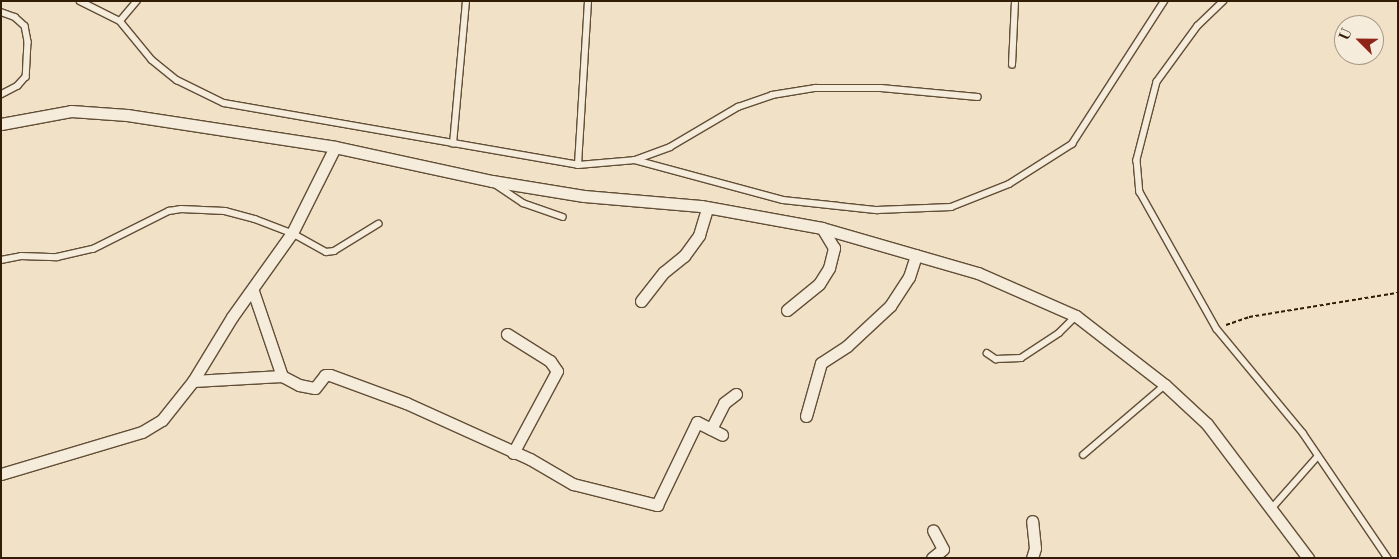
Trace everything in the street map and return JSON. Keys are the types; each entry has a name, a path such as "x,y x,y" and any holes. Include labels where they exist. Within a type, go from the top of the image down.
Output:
{"street":[{"path":"1,124 54,113 104,113 335,147 492,181 584,196 707,208 822,228 1010,285 1076,316 1164,385 1207,424 1308,558"},
{"path":"1,474 153,427 194,381 232,317 253,291 292,233 335,147"},
{"path":"641,302 664,272 684,256 699,235 707,208"},
{"path":"787,310 820,284 828,268 834,248 822,228"},
{"path":"806,416 821,363 847,346 890,306 909,277 916,256"},
{"path":"253,291 282,376"},
{"path":"507,334 550,361 557,371 513,453"},
{"path":"194,381 282,376 310,388 315,388 325,375 330,375 406,403 513,453 573,484 657,505 697,422 722,435"},
{"path":"711,429 724,403 736,394"},
{"path":"1032,521 1035,548 1032,558"},
{"path":"932,558 942,552 933,530"}],"lane":[{"path":"80,1 120,21 152,60 177,80 224,103 578,165 635,160 670,148 738,107 772,95 815,88 862,88 978,97"},
{"path":"120,21 138,1"},
{"path":"453,144 466,1"},
{"path":"578,165 588,1"},
{"path":"1012,65 1015,1"},
{"path":"635,160 783,200 877,210 951,207 1009,184 1072,144 1164,1"},
{"path":"1224,1 1198,26 1157,82 1137,160 1140,192 1217,329 1318,456 1388,558"},
{"path":"1,12 15,17 25,26 28,60 26,77 1,95"},
{"path":"492,181 523,203 563,217"},
{"path":"1,260 21,256 57,257 93,249 169,211 181,209 225,211 292,233 330,252 378,224"},
{"path":"987,354 996,359 1021,358 1059,333 1076,316"},
{"path":"1083,455 1164,385"},
{"path":"1272,508 1318,456"}],"path":[{"path":"1217,329 1249,317 1398,293"}]}
